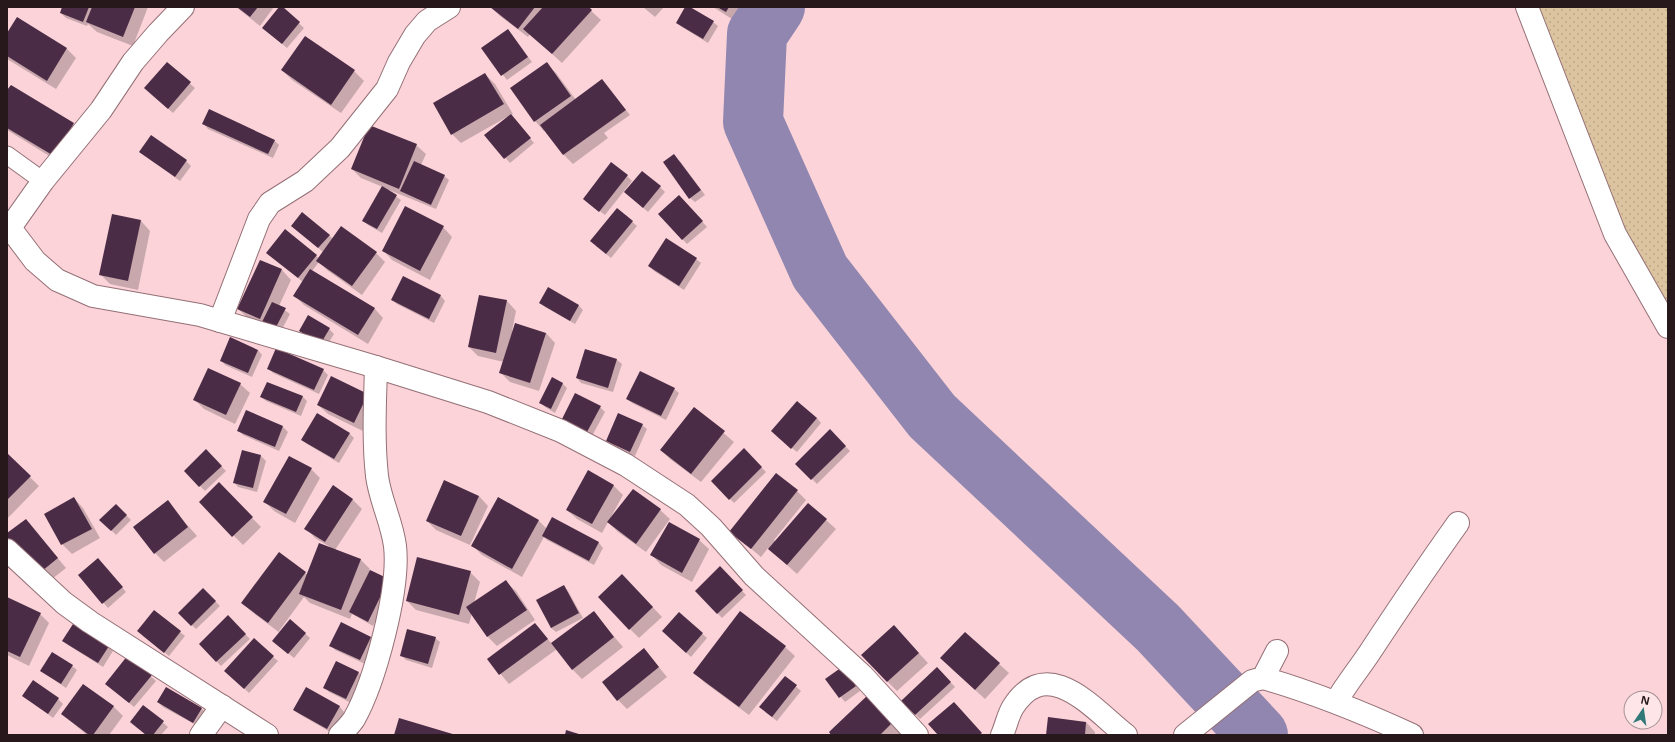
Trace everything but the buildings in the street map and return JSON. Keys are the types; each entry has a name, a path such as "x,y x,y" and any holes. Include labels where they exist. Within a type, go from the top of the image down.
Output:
{"street":[{"path":"183,7 133,62 101,110 43,181 8,228 35,262 57,280 93,296 200,315 488,402 561,431 626,465 687,505 711,527 754,576 862,675 917,735"},
{"path":"220,321 259,219 270,203 304,181 340,148 387,89 399,62 415,35 427,21 449,7"},
{"path":"1527,7 1614,234 1668,327"},
{"path":"340,735 354,720 366,693 378,657 389,611 396,569 395,546 391,528 382,504 375,461 376,367"},
{"path":"1336,702 1343,689 1369,654 1430,561 1458,523"},
{"path":"7,550 64,603 126,646 172,673 267,735"},
{"path":"1264,678 1277,652"},
{"path":"1185,735 1252,681 1264,678 1295,687 1336,702 1412,735"},
{"path":"1002,735 1013,707 1022,695 1037,685 1046,684 1066,687 1092,704 1126,735"},
{"path":"201,735 222,706"}],"lane":[{"path":"7,154 43,181"}],"shaded area":[{"path":"1527,7 1668,7 1668,332"}],"waterway":[{"path":"775,7 757,34 753,122 820,272 932,416 1158,628 1258,735"}]}
